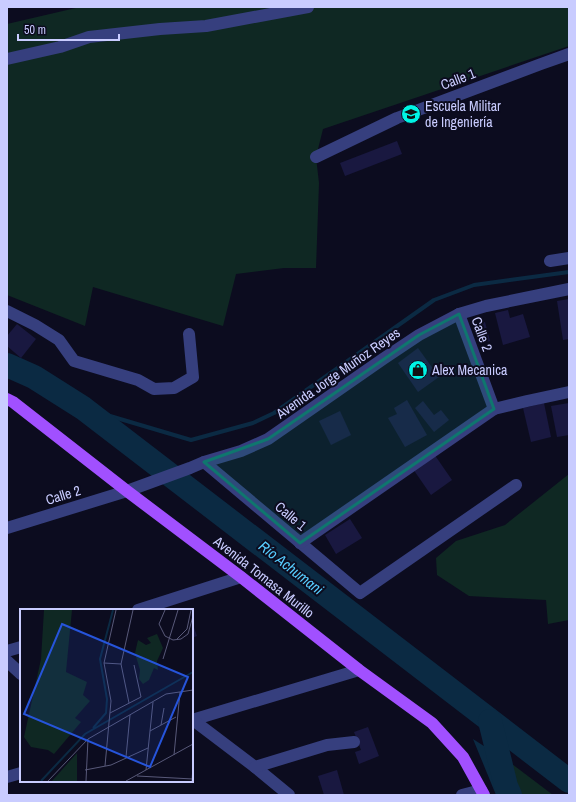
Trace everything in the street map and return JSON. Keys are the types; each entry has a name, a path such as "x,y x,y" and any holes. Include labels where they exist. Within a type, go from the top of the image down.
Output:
{"main road":[{"name":"Avenida Tomasa Murillo","path":"9,402 241,577 359,670 432,723 463,757 483,792"}],"street":[{"path":"7,59 60,47 89,38 160,29 206,26 308,7"},
{"name":"Calle 1","path":"316,157 397,118 569,54"},
{"path":"550,262 569,258"},
{"name":"Avenida Jorge Muñoz Reyes","path":"127,492 204,462 241,451 268,439 419,335 459,314 486,306 569,289"},
{"path":"7,311 35,324 59,340 74,362 138,380 154,389 174,388 193,377 189,334"},
{"name":"Calle 2","path":"459,314 494,409"},
{"path":"300,543 494,409 569,392"},
{"name":"Calle 1","path":"204,462 360,593 516,485"},
{"name":"Calle 2","path":"7,528 127,492"},
{"path":"141,609 241,577"},
{"path":"7,651 20,647"},
{"path":"7,661 20,673"},
{"path":"193,720 359,670"},
{"path":"193,720 289,795"},
{"path":"255,767 327,745 354,742"},
{"path":"7,777 20,773"},
{"path":"462,795 483,792"}],"highlighted area":[{"path":"459,314 494,409 300,543 204,462 268,439 419,335"}],"green space":[{"path":"80,7 569,7 569,46 323,129 316,157 319,183 316,268 284,268 236,274 223,326 93,287 85,326 7,295 7,24"},
{"path":"569,474 569,620 548,624 546,600 469,596 437,575 436,558 456,541 505,525"},
{"path":"512,764 553,795 522,795 513,776"}],"water":[{"path":"473,739 512,764 513,776 522,795 496,795"}],"building":[{"path":"397,141 402,154 345,176 340,163"},
{"path":"569,299 569,339 563,340 557,301"},
{"path":"508,310 510,318 523,314 530,337 503,345 495,313"},
{"path":"485,322 490,341 479,343 474,325"},
{"path":"17,324 36,339 21,358 7,346 7,336"},
{"name":"Alex Mecanica","path":"418,348 439,377 418,392 398,363"},
{"path":"407,400 427,435 405,447 388,418 397,414 394,408"},
{"path":"423,401 434,415 441,410 449,420 434,432 415,408"},
{"path":"544,403 551,437 531,442 523,408"},
{"path":"569,403 569,435 557,437 551,406"},
{"path":"340,411 351,435 331,445 319,421"},
{"path":"434,454 452,480 431,495 413,469"},
{"path":"350,519 362,538 336,554 325,535"},
{"path":"193,625 197,636 193,638"},
{"path":"368,727 379,756 359,764 355,752 361,750 354,732"},
{"path":"337,770 344,795 324,795 318,776"}],"waterway":[{"path":"83,408 191,440 253,423 274,413 434,300 474,285 569,272"},
{"name":"Río Achumani","path":"7,365 34,377 83,408 569,781"},
{"path":"490,721 506,786 510,795"}],"place":[{"name":"Escuela Militar de Ingeniería","path":"411,114"},
{"name":"Alex Mecanica","path":"418,370"}]}
